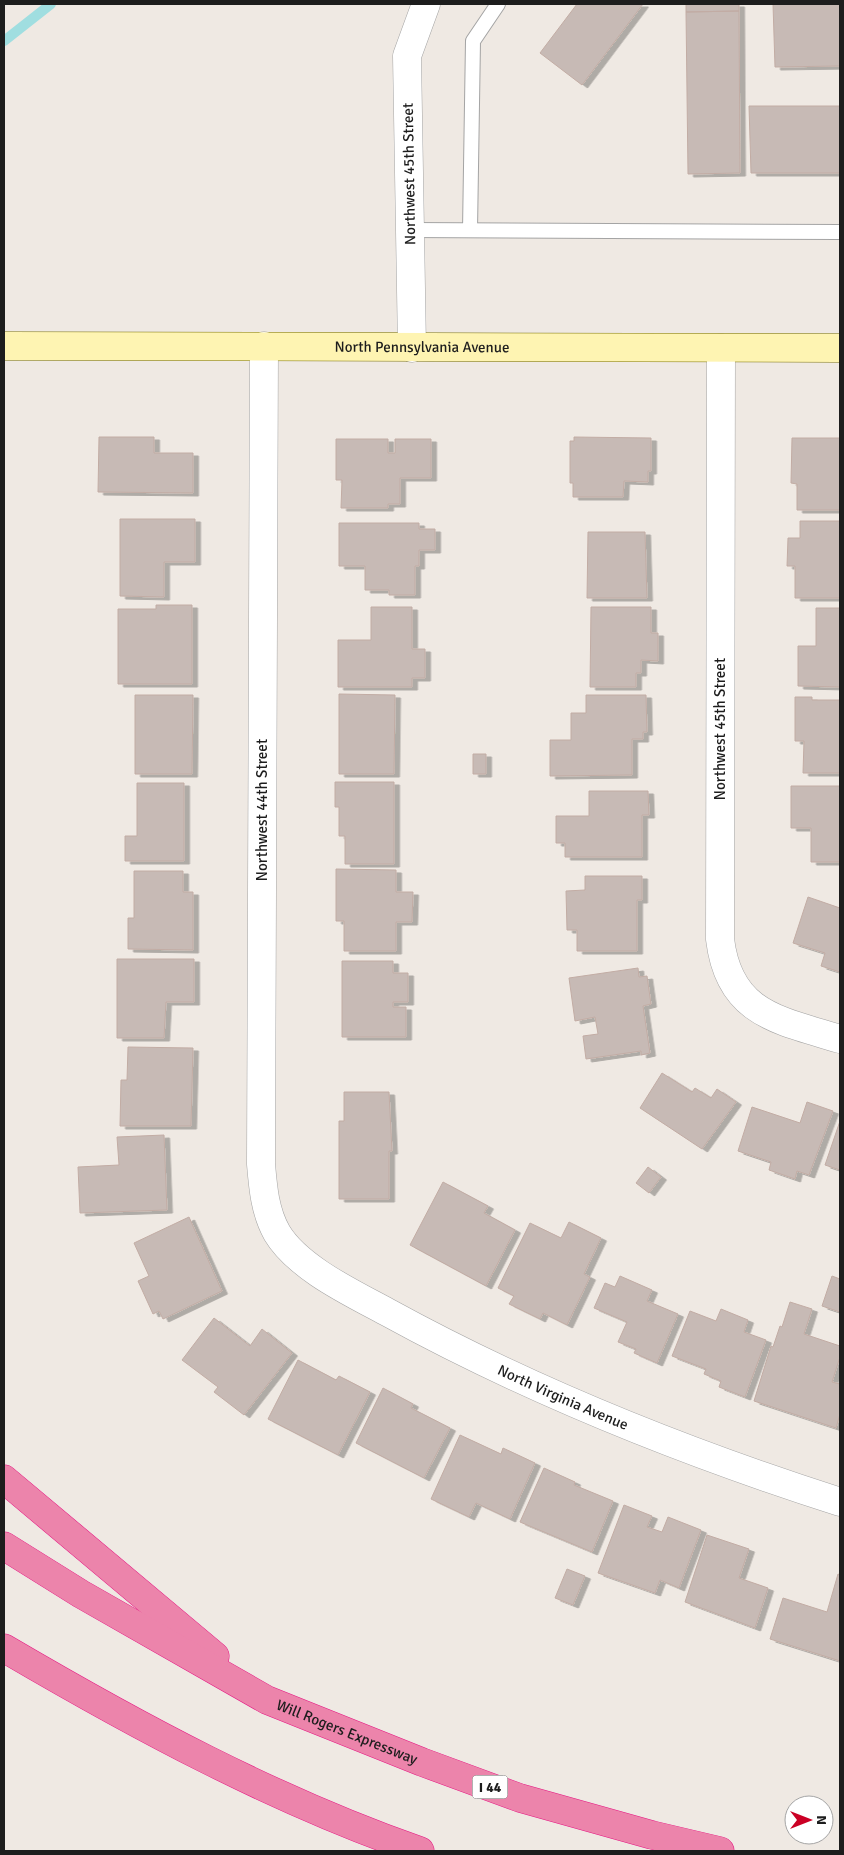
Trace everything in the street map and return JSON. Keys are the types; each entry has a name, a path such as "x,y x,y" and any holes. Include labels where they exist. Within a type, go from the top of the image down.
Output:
{"highway":[{"path":"4,1479 267,1700"},
{"name":"Will Rogers Expressway","path":"4,1546 81,1594 267,1700 422,1762 520,1798 652,1836 720,1851"},
{"path":"4,1648 118,1715 248,1779 390,1841 420,1851"}],"main road":[{"name":"North Pennsylvania Avenue","path":"4,346 840,348"}],"street":[{"name":"Northwest 45th Street","path":"412,348 407,56 426,4"},
{"name":"Northwest 44th Street","path":"264,346 261,1164 265,1202 278,1234 303,1261"},
{"name":"Northwest 45th Street","path":"721,348 720,939 723,962 731,982 744,997 759,1009 778,1020 840,1039"},
{"name":"North Virginia Avenue","path":"303,1261 332,1282 512,1376 650,1436 840,1502"}],"lane":[{"path":"470,230 473,41 498,4"},
{"path":"409,230 840,232"}],"building":[{"path":"577,4 643,4 582,85 540,53"},
{"path":"686,4 739,4 739,11 686,12"},
{"path":"773,4 840,4 840,66 775,67"},
{"path":"739,11 740,173 688,174 686,12"},
{"path":"749,106 840,106 840,173 751,173"},
{"path":"99,437 154,437 154,453 193,453 193,493 98,492"},
{"path":"574,437 651,438 651,471 648,471 648,482 624,481 623,497 573,497 573,483 570,483 570,441 574,441"},
{"path":"792,438 840,438 840,510 797,510 797,484 791,483"},
{"path":"336,439 388,439 388,453 395,453 395,439 431,439 431,478 400,478 400,504 388,504 388,508 341,508 342,480 336,480"},
{"path":"120,519 195,519 195,562 164,562 164,597 120,596"},
{"path":"800,521 840,521 840,598 795,598 795,566 787,566 788,538 800,538"},
{"path":"339,523 419,523 419,529 435,529 435,550 419,550 419,566 415,566 415,595 389,595 389,590 365,590 365,566 339,566"},
{"path":"588,532 645,532 647,598 587,598"},
{"path":"156,605 192,605 192,684 118,684 118,609 156,609"},
{"path":"371,607 412,607 412,649 425,649 425,678 412,678 412,687 338,687 338,640 371,640"},
{"path":"591,607 651,607 651,633 658,633 658,661 641,660 641,673 636,673 636,687 590,687"},
{"path":"816,608 840,608 840,687 798,686 798,646 816,646"},
{"path":"339,694 395,695 394,774 339,774"},
{"path":"135,695 193,695 192,774 135,774"},
{"path":"586,695 646,695 647,732 643,732 643,739 632,739 632,775 550,776 550,740 571,740 571,713 586,713"},
{"path":"795,697 812,697 812,700 840,700 840,773 803,773 804,741 795,741"},
{"path":"473,754 486,754 486,774 473,774"},
{"path":"335,782 394,782 394,864 345,864 345,836 339,836 339,807 335,807"},
{"path":"137,783 184,783 184,861 125,861 125,836 137,836"},
{"path":"791,786 840,786 840,862 811,862 811,828 791,828"},
{"path":"589,791 648,791 649,815 642,815 642,857 565,857 565,843 556,843 556,816 589,816"},
{"path":"336,869 396,870 396,892 413,892 412,922 396,922 396,951 344,951 344,921 336,921"},
{"path":"134,871 183,871 183,892 193,892 193,950 128,949 128,918 134,918"},
{"path":"585,876 642,876 642,900 637,900 637,951 577,951 577,930 567,930 566,891 585,890"},
{"path":"808,897 840,908 840,972 821,966 825,953 793,943"},
{"path":"117,959 194,959 194,1002 166,1002 164,1038 117,1038"},
{"path":"342,961 393,961 393,973 408,973 408,1002 393,1002 393,1007 406,1007 406,1037 342,1037"},
{"path":"638,968 639,977 647,976 651,1004 643,1006 650,1053 641,1055 641,1051 586,1059 583,1036 598,1034 595,1017 575,1021 569,978"},
{"path":"128,1047 193,1048 191,1126 120,1126 121,1080 127,1080"},
{"path":"662,1073 692,1092 695,1088 711,1098 717,1089 736,1102 702,1149 640,1108"},
{"path":"344,1092 389,1092 392,1151 389,1151 389,1199 339,1199 339,1121 344,1121"},
{"path":"807,1102 833,1111 809,1175 797,1171 795,1179 769,1170 771,1162 738,1151 752,1107 800,1123"},
{"path":"840,1121 840,1170 825,1165"},
{"path":"164,1135 167,1210 80,1213 78,1167 119,1165 117,1137"},
{"path":"648,1167 661,1177 649,1193 636,1183"},
{"path":"443,1182 488,1206 484,1213 515,1230 486,1286 410,1245"},
{"path":"189,1217 222,1291 163,1319 159,1311 153,1314 138,1281 149,1276 134,1243"},
{"path":"569,1222 601,1238 584,1274 590,1277 567,1325 543,1313 540,1319 509,1304 514,1296 498,1288 530,1223 561,1238"},
{"path":"620,1276 652,1290 647,1301 678,1314 657,1363 634,1353 636,1349 618,1342 627,1322 594,1308 605,1283 615,1287"},
{"path":"832,1276 840,1279 840,1312 822,1306"},
{"path":"790,1302 812,1309 804,1334 840,1346 840,1357 832,1382 840,1384 840,1414 836,1428 754,1401 771,1346 773,1347 780,1326 782,1327"},
{"path":"721,1309 748,1320 744,1332 766,1340 745,1397 719,1387 721,1381 704,1374 706,1369 672,1356 690,1311 716,1321"},
{"path":"214,1318 250,1346 262,1329 292,1353 244,1415 214,1392 218,1387 182,1360"},
{"path":"298,1360 336,1380 339,1376 370,1392 338,1455 268,1419"},
{"path":"383,1388 413,1404 411,1408 450,1428 424,1478 356,1443"},
{"path":"460,1435 501,1454 503,1448 535,1463 510,1519 476,1503 469,1517 431,1499"},
{"path":"544,1468 575,1482 574,1485 613,1501 592,1552 520,1522"},
{"path":"624,1505 652,1516 647,1527 662,1532 668,1517 701,1530 679,1588 660,1580 655,1593 598,1573"},
{"path":"707,1535 749,1549 739,1578 768,1588 755,1628 685,1602"},
{"path":"567,1569 585,1576 573,1605 555,1598"},
{"path":"838,1574 840,1575 840,1661 770,1639 783,1598 827,1612"}],"waterway":[{"path":"4,41 51,4"}]}
